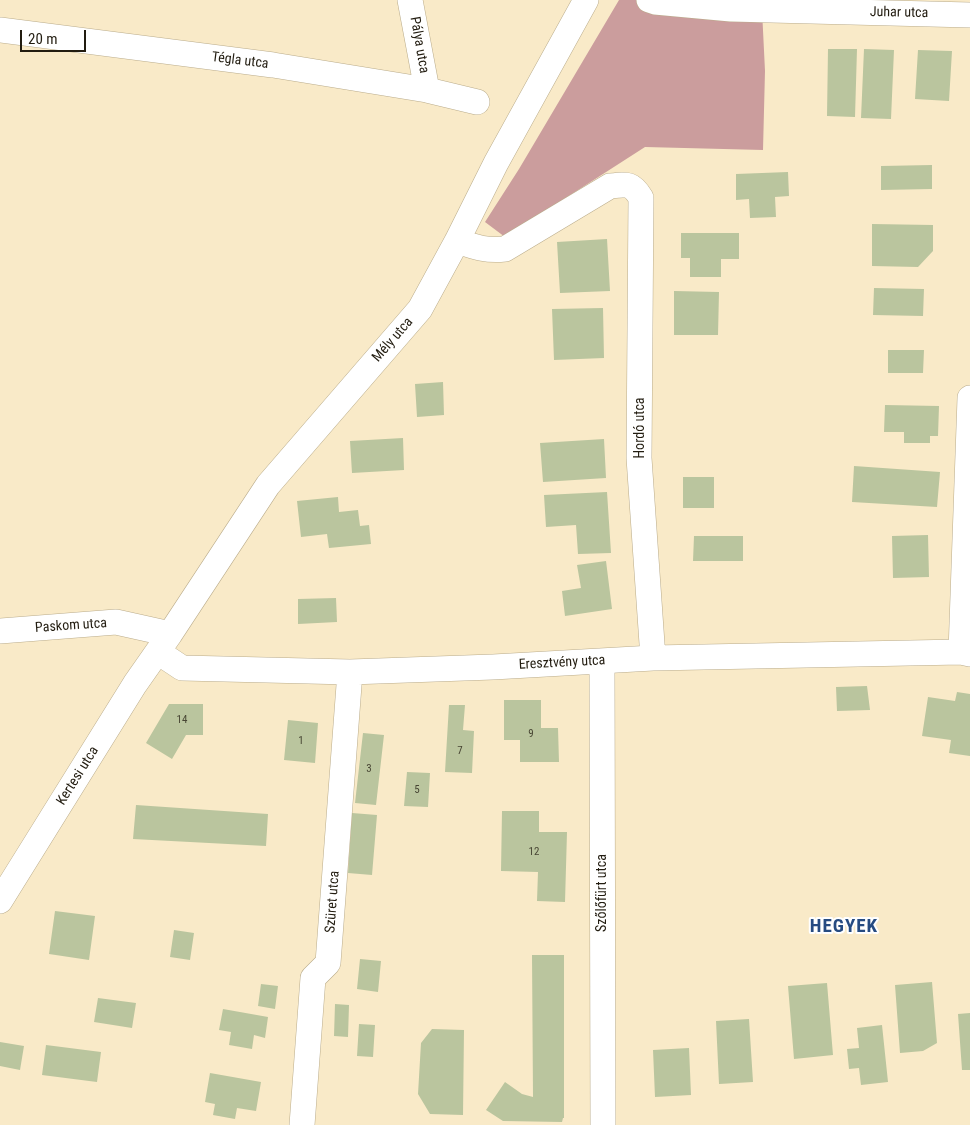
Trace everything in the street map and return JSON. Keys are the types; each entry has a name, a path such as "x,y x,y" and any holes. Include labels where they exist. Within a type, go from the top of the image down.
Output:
{"street":[{"name":"Pálya utca","path":"410,0 426,90"},
{"name":"Mély utca","path":"164,643 268,485 420,309 458,241 496,163 586,0"},
{"name":"Juhar utca","path":"649,0 730,9 970,15"},
{"name":"Tégla utca","path":"0,30 274,65 426,90 477,102"},
{"name":"Hordó utca","path":"458,241 482,249 505,249 610,186 626,184 635,189 641,198 639,458 653,658"},
{"path":"966,653 970,398"},
{"name":"Paskom utca","path":"0,631 116,622 164,643"},
{"name":"Eresztvény utca","path":"164,643 182,668 350,672 493,667 653,658 966,653"},
{"name":"Kertesi utca","path":"0,901 135,684 164,643"},
{"name":"Szőlőfürt utca","path":"602,661 603,1125"},
{"name":"Szüret utca","path":"302,1125 313,978 328,963 350,672"}],"shaded area":[{"path":"619,0 764,0 762,10 765,71 763,150 645,147 505,237 485,222 519,169"}],"building":[{"path":"828,49 857,49 855,117 827,116"},
{"path":"864,49 894,50 891,119 861,118"},
{"path":"918,50 952,51 949,101 915,99"},
{"path":"932,165 932,189 881,190 881,166"},
{"path":"788,172 789,196 775,197 776,217 750,218 749,199 736,200 736,174"},
{"path":"872,224 933,225 933,251 918,267 872,266"},
{"path":"681,233 739,233 739,259 721,259 721,277 690,277 690,258 681,258"},
{"path":"607,239 610,291 560,293 557,242"},
{"path":"874,288 924,289 923,316 873,315"},
{"path":"674,291 719,292 718,335 674,335"},
{"path":"603,308 604,358 554,360 552,309"},
{"path":"888,350 924,350 923,373 888,373"},
{"path":"443,382 444,415 417,417 415,384"},
{"path":"885,405 939,406 938,436 930,436 930,443 904,443 904,432 884,432"},
{"path":"403,438 404,470 352,473 350,441"},
{"path":"604,439 606,478 543,482 540,443"},
{"path":"854,466 940,472 937,507 852,502"},
{"path":"683,477 714,477 714,508 683,508"},
{"path":"607,492 611,553 578,554 576,525 546,527 544,495"},
{"path":"338,497 339,512 358,510 360,526 369,525 371,544 329,548 327,534 301,537 297,501"},
{"path":"928,535 929,577 893,578 892,536"},
{"path":"694,536 743,536 743,561 693,561"},
{"path":"606,561 612,609 565,616 562,591 581,588 577,565"},
{"path":"336,598 337,622 298,624 298,599"},
{"path":"867,686 870,710 837,711 836,687"},
{"path":"957,692 970,694 970,756 949,753 951,740 922,736 928,697 955,701"},
{"path":"504,700 541,700 541,728 558,728 559,762 520,762 520,740 504,740"},
{"path":"169,704 203,704 203,735 186,735 172,759 146,743"},
{"path":"449,705 465,705 463,730 474,731 472,773 445,772"},
{"path":"288,720 318,723 315,763 284,760"},
{"path":"363,733 384,735 376,805 355,803"},
{"path":"407,772 430,773 428,807 404,806"},
{"path":"136,805 268,814 266,846 133,839"},
{"path":"502,811 539,811 539,832 567,832 565,902 537,901 538,872 501,871"},
{"path":"352,813 377,815 372,875 348,873"},
{"path":"55,911 95,916 89,960 49,954"},
{"path":"174,930 194,933 190,960 170,957"},
{"path":"532,955 564,955 564,1118 562,1122 503,1121 486,1110 505,1082 522,1094 533,1097"},
{"path":"360,959 381,961 378,992 357,989"},
{"path":"932,982 937,1043 923,1051 900,1053 895,985"},
{"path":"827,983 833,1055 794,1059 788,986"},
{"path":"261,984 278,986 275,1009 258,1006"},
{"path":"98,998 136,1003 132,1028 94,1022"},
{"path":"335,1004 349,1005 348,1037 334,1036"},
{"path":"223,1009 268,1017 265,1038 254,1035 252,1049 229,1045 231,1032 219,1030"},
{"path":"970,1013 970,1070 962,1070 958,1014"},
{"path":"749,1019 753,1082 719,1084 716,1021"},
{"path":"359,1024 375,1025 373,1057 357,1056"},
{"path":"882,1025 888,1082 861,1085 859,1068 849,1069 847,1049 859,1048 857,1028"},
{"path":"432,1029 464,1030 463,1115 430,1114 418,1094 421,1043"},
{"path":"0,1042 24,1046 20,1070 0,1066"},
{"path":"46,1045 101,1052 97,1082 42,1075"},
{"path":"689,1048 691,1095 655,1097 653,1050"},
{"path":"210,1073 261,1082 256,1111 237,1108 235,1119 213,1115 215,1104 205,1102"}],"district":[{"name":"HEGYEK","path":"844,927"}]}
